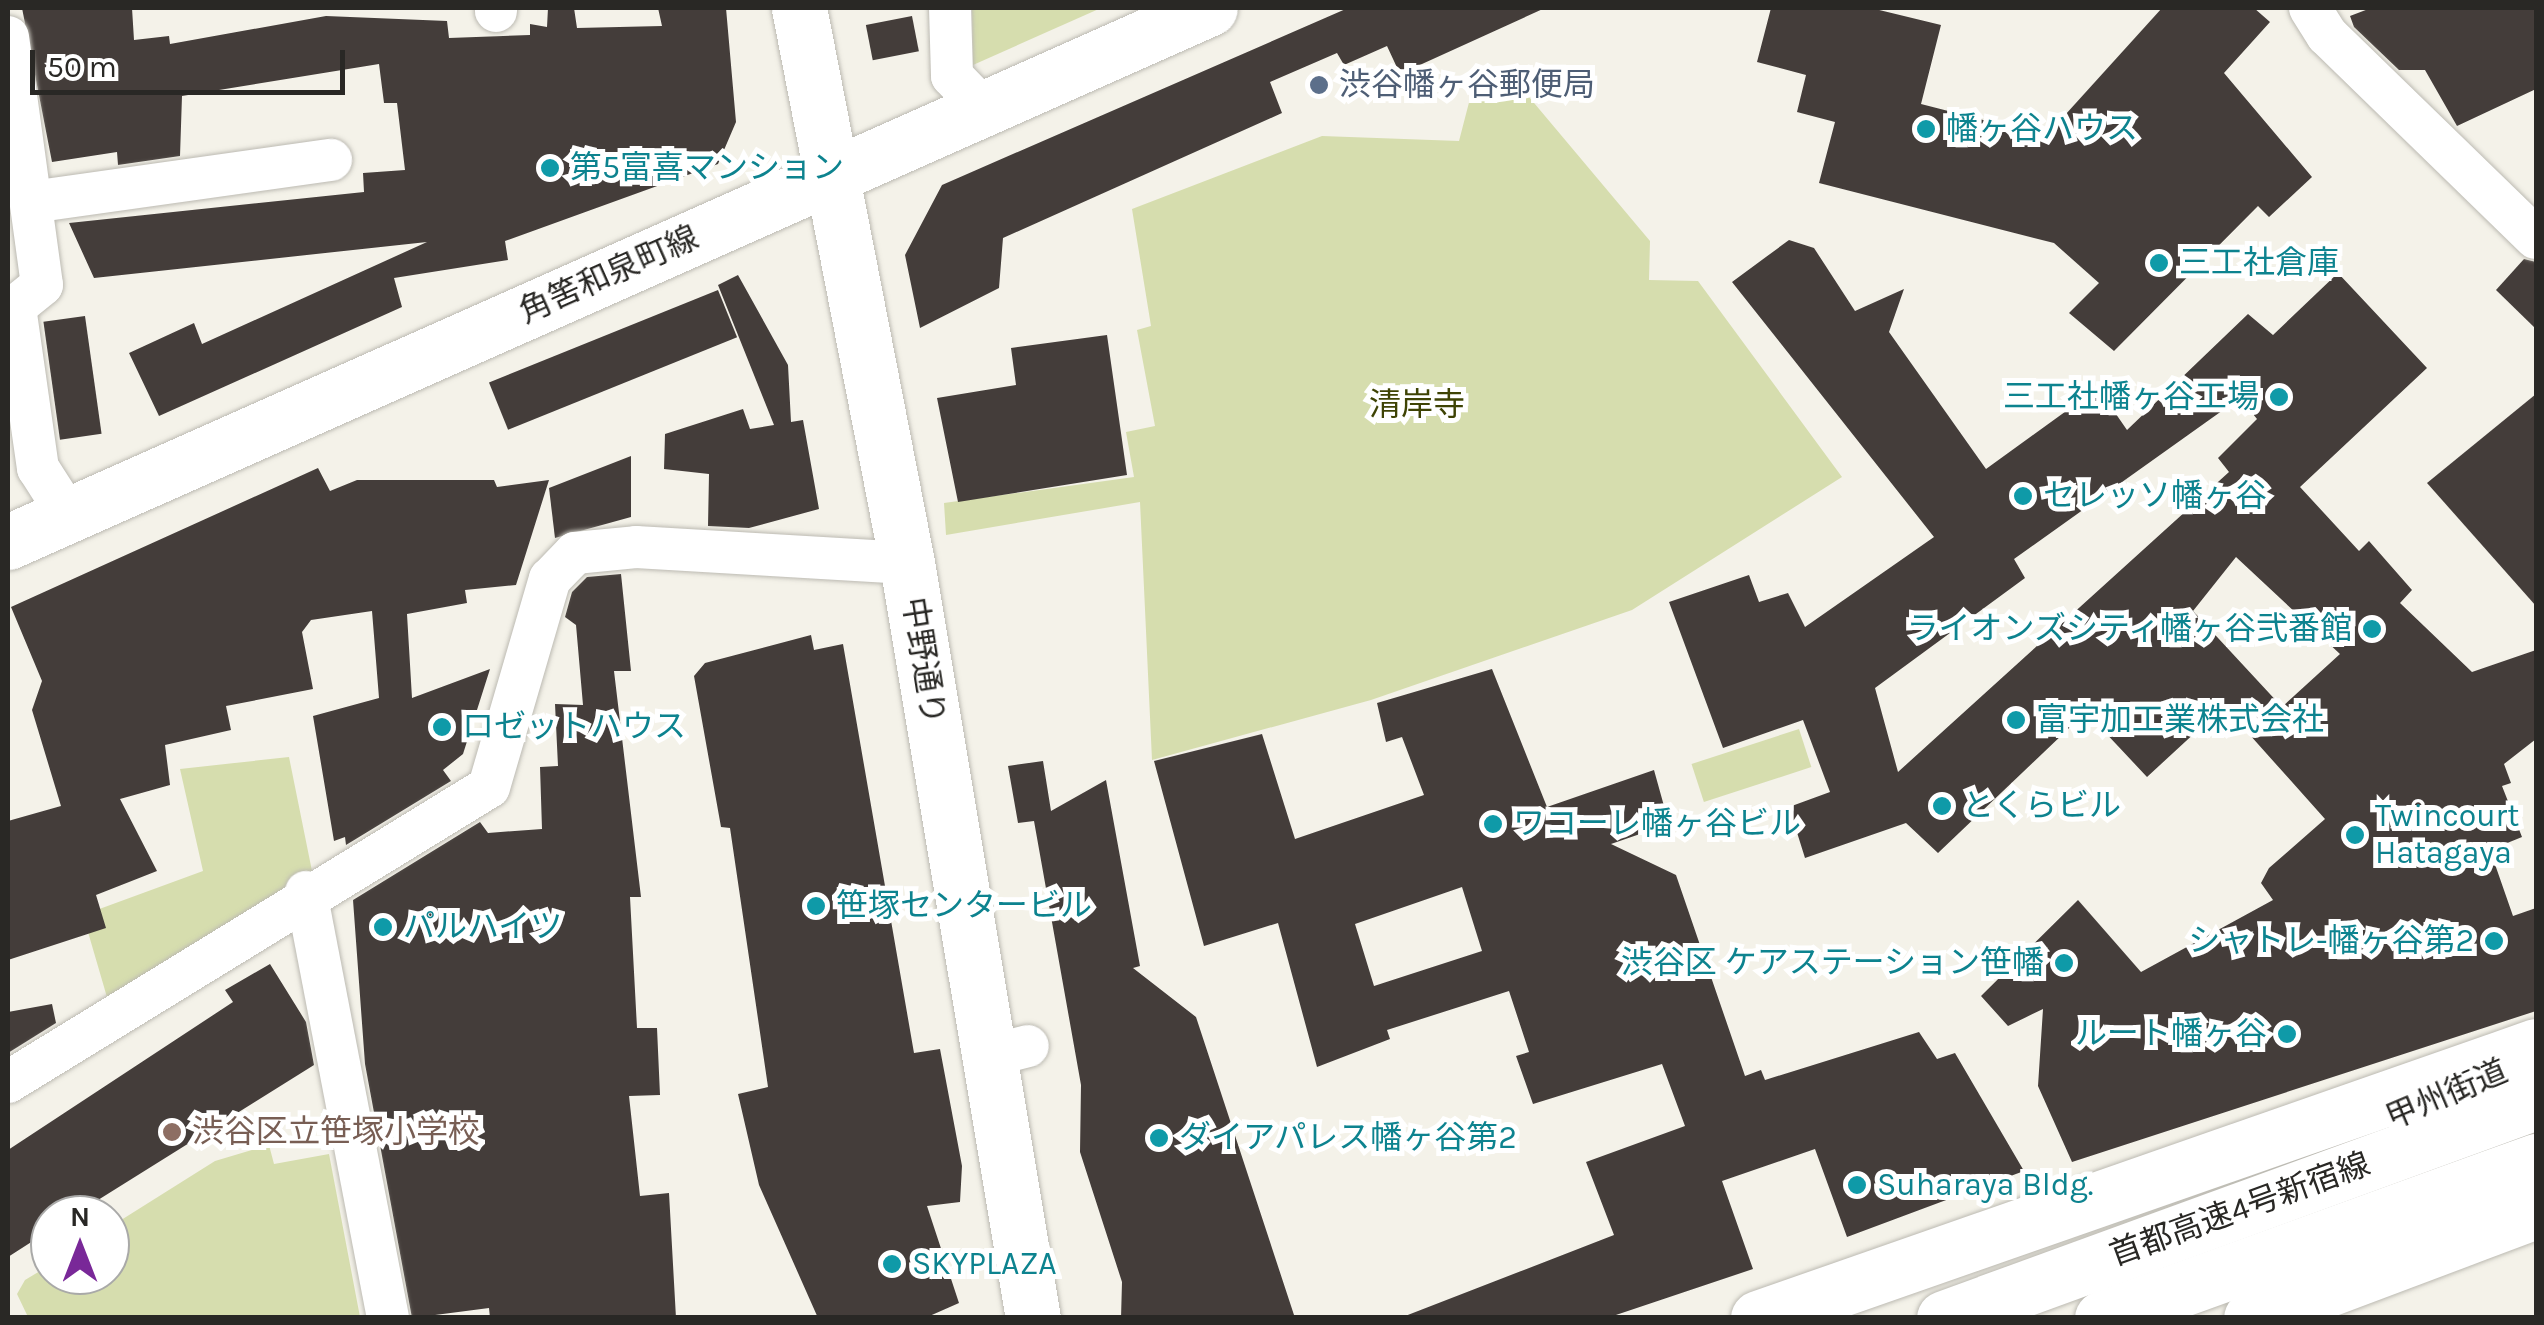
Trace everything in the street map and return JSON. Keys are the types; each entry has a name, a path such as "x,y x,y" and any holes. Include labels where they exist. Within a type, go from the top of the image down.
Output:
{"main road":[{"name":"中野通り","path":"799,8 907,563 1008,1051 1034,1318"},
{"name":"角筈和泉町線","path":"8,542 1210,8"},
{"path":"1758,1318 2536,1046"},
{"name":"甲州街道","path":"1850,1318 2329,1145 2536,1058"},
{"name":"首都高速4号新宿線","path":"1944,1318 2536,1102"},
{"name":"首都高速4号新宿線","path":"2102,1318 2536,1160"},
{"path":"2184,1318 2363,1253 2536,1198"},
{"path":"2251,1318 2536,1211"}],"street":[{"path":"950,8 952,76 984,108"},
{"path":"2310,8 2327,35 2536,238"},
{"path":"8,37 42,285 16,307 38,468 68,515"},
{"path":"31,202 331,160"},
{"path":"8,1082 314,887 489,787 550,578 576,553 636,547 907,563"},
{"path":"314,887 388,1318"}],"green space":[{"path":"972,8 1101,8 973,65"},
{"name":"清岸寺","path":"1508,72 1650,241 1649,280 1698,281 1842,477 1632,610 1371,700 1152,760 1140,502 946,535 944,503 1134,477 1126,432 1155,426 1137,330 1151,326 1132,209 1322,136 1459,141 1473,87"},
{"path":"1799,729 1811,767 1704,802 1692,764"},
{"path":"289,757 313,876 109,1004 83,915 203,871 180,769"},
{"path":"269,1145 274,1164 329,1154 360,1317 28,1317 17,1294 30,1277 30,1295 130,1295 130,1214 215,1161"}],"building":[{"path":"22,8 132,8 134,40 169,36 170,44 326,16 447,21 449,38 530,35 530,24 547,27 548,8 574,8 577,28 662,26 658,8 726,8 736,122 718,164 505,241 508,260 394,278 402,307 159,416 129,353 194,323 202,344 427,242 94,278 69,223 364,192 363,173 405,170 397,103 384,103 379,64 182,96 180,156 118,165 117,152 52,162"},
{"path":"1348,8 1545,8 1400,74 1387,46 1344,65 1337,53 1270,82 1282,113 1003,238 999,288 920,328 905,255 942,185"},
{"name":"幡ヶ谷ハウス","path":"1771,8 1871,8 1941,25 1921,104 2046,136 2162,8 2254,8 2270,22 2224,73 2312,177 2269,217 2258,206 2114,351 2069,313 2099,283 2054,243 1819,183 1835,122 1797,112 1806,75 1757,62"},
{"path":"2371,8 2536,8 2536,89 2457,126 2425,70 2399,70 2354,27 2350,16"},
{"path":"912,16 919,51 873,60 866,25"},
{"path":"1789,240 1814,248 1855,311 1904,289 1889,332 1986,469 2098,388 2127,430 2248,314 2273,335 2338,273 2427,368 2300,487 2359,551 2369,541 2412,590 2400,603 2472,672 2536,650 2536,739 2504,764 2511,783 2502,786 2522,837 2490,850 2513,916 2536,908 2536,1011 2072,1162 2038,1086 2043,1009 2008,1026 1981,996 2078,900 2141,972 2273,900 2261,883 2269,868 2325,819 2224,706 2147,777 2086,712 1938,853 1906,823 1805,858 1789,807 1830,792 1803,720 1723,748 1669,602 1749,575 1759,602 1788,593 1805,627 1934,537 1732,282","holes":["2240,398 2257,419 2218,458 2229,472 1898,772 1875,688 2025,578 2014,559","2236,557 2340,654 2282,707 2193,611"]},
{"path":"2524,259 2536,262 2536,329 2496,290"},
{"path":"738,275 788,365 791,422 803,420 819,509 749,528 708,526 709,474 664,469 665,434 743,409 750,429 774,425 718,285"},
{"path":"718,290 737,337 508,430 489,383"},
{"path":"85,316 102,434 60,440 43,322"},
{"path":"1107,335 1127,475 958,502 937,398 1016,385 1011,348"},
{"path":"2536,394 2536,606 2427,483"},
{"path":"631,456 631,517 555,538 549,488"},
{"path":"318,468 330,491 357,480 494,480 497,487 549,480 516,585 465,590 467,603 407,614 412,698 490,669 463,754 443,770 451,781 346,845 345,837 334,841 313,716 379,698 372,611 311,620 302,632 313,689 226,706 231,730 165,745 170,785 120,799 157,871 96,895 106,928 8,960 8,821 61,806 32,710 42,681 11,607"},
{"path":"621,574 631,671 614,671 641,897 630,897 637,1028 657,1028 660,1095 629,1096 640,1196 669,1193 676,1318 490,1318 489,1308 412,1318 365,1064 353,900 480,822 488,833 542,829 540,767 558,766 555,704 583,705 576,625 565,617 572,592 587,577"},
{"path":"811,635 814,650 843,644 914,1053 940,1049 962,1166 960,1202 927,1206 959,1303 925,1318 818,1318 759,1185 738,1094 768,1087 730,828 721,827 694,676 705,663"},
{"path":"1492,669 1547,807 1654,770 1669,824 1611,844 1676,875 1745,1076 1761,1070 1765,1080 1919,1032 1937,1059 1955,1053 2024,1171 1847,1237 1815,1149 1722,1181 1753,1269 1607,1318 1400,1318 1614,1235 1586,1162 1685,1126 1662,1064 1533,1104 1516,1056 1529,1052 1509,991 1387,1030 1390,1039 1317,1067 1278,923 1204,946 1154,761 1262,734 1295,839 1424,795 1402,737 1386,742 1377,703","holes":["1462,887 1482,951 1374,986 1355,924"]},
{"path":"1043,761 1051,811 1106,780 1140,966 1133,968 1196,1017 1295,1318 1121,1318 1122,1282 1080,1152 1081,1085 1034,821 1018,823 1008,766"},
{"path":"270,964 306,1022 314,1065 106,1195 30,1195 30,1243 8,1257 8,1150 233,1002 225,990"},
{"path":"52,1004 56,1023 8,1053 8,1012"}],"place":[{"name":"渋谷幡ヶ谷郵便局","path":"1319,85"},
{"name":"幡ヶ谷ハウス","path":"1926,129"},
{"name":"第5富喜マンション","path":"550,168"},
{"name":"三工社倉庫","path":"2159,263"},
{"name":"三工社幡ヶ谷工場","path":"2279,397"},
{"name":"セレッソ幡ヶ谷","path":"2023,496"},
{"name":"ライオンズシティ幡ヶ谷弐番館","path":"2372,629"},
{"name":"富宇加工業株式会社","path":"2016,720"},
{"name":"ロゼットハウス","path":"442,727"},
{"name":"とくらビル","path":"1942,806"},
{"name":"ワコーレ幡ヶ谷ビル","path":"1493,824"},
{"name":"Twincourt Hatagaya","path":"2355,835"},
{"name":"笹塚センタービル","path":"816,906"},
{"name":"パルハイツ","path":"383,927"},
{"name":"シャトレ-幡ヶ谷第2","path":"2494,941"},
{"name":"渋谷区 ケアステーション笹幡","path":"2064,963"},
{"name":"ルート幡ヶ谷","path":"2287,1034"},
{"name":"渋谷区立笹塚小学校","path":"172,1132"},
{"name":"ダイアパレス幡ヶ谷第2","path":"1159,1138"},
{"name":"Suharaya Bldg.","path":"1857,1185"},
{"name":"SKYPLAZA","path":"892,1264"}]}
